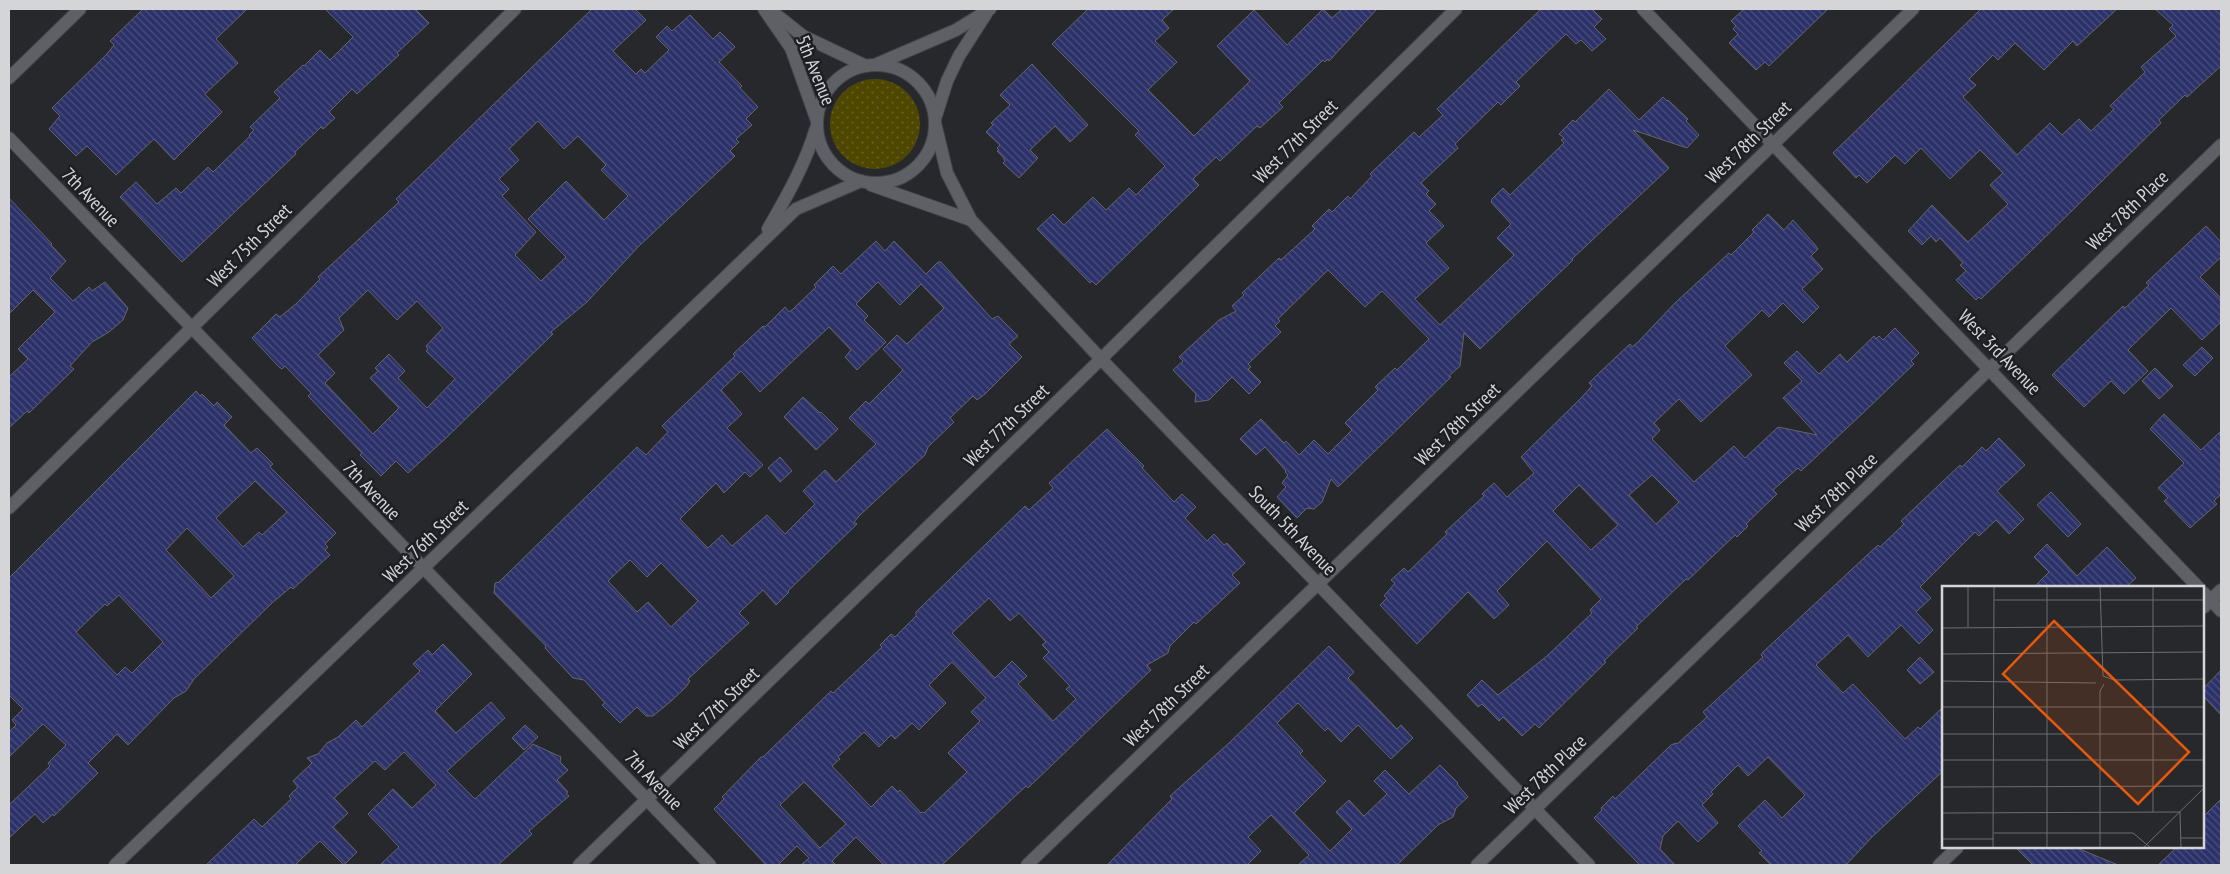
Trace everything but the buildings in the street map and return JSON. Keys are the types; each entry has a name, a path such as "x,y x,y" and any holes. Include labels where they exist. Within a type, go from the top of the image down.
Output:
{"street":[{"path":"9,78 80,9"},
{"name":"West 75th Street","path":"9,508 515,9"},
{"name":"5th Avenue","path":"764,9 791,48 817,124"},
{"name":"5th Avenue","path":"769,9 803,36 870,65"},
{"path":"989,9 959,56 947,81 935,122 932,143 926,157 914,170 895,180 882,183 863,181 844,173 830,160 821,144 817,124 820,106 827,91 838,79 851,71 915,49 956,30 989,9"},
{"name":"West 77th Street","path":"579,865 1101,358 1456,9"},
{"name":"West 3rd Avenue","path":"1643,9 1774,143 2197,586"},
{"name":"West 78th Street","path":"1027,865 1913,9"},
{"path":"870,65 892,67 909,74 922,86 932,102 935,122"},
{"name":"South 5th Avenue","path":"935,122 947,174 971,220 1101,358 1589,865"},
{"name":"West 76th Street","path":"760,242 794,185 810,150 817,124"},
{"name":"7th Avenue","path":"9,138 423,570 710,865"},
{"name":"West 78th Place","path":"1477,865 2221,145"},
{"name":"West 76th Street","path":"115,865 796,209 863,181"},
{"name":"South 5th Avenue","path":"863,181 971,220"},
{"path":"2221,590 2206,600 2221,611"},
{"path":"1939,865 1956,849"}],"shaded area":[{"path":"866,79 884,79 900,86 913,99 920,115 920,133 913,149 900,162 884,169 866,169 850,162 837,149 830,133 830,115 837,99 850,86"}]}
